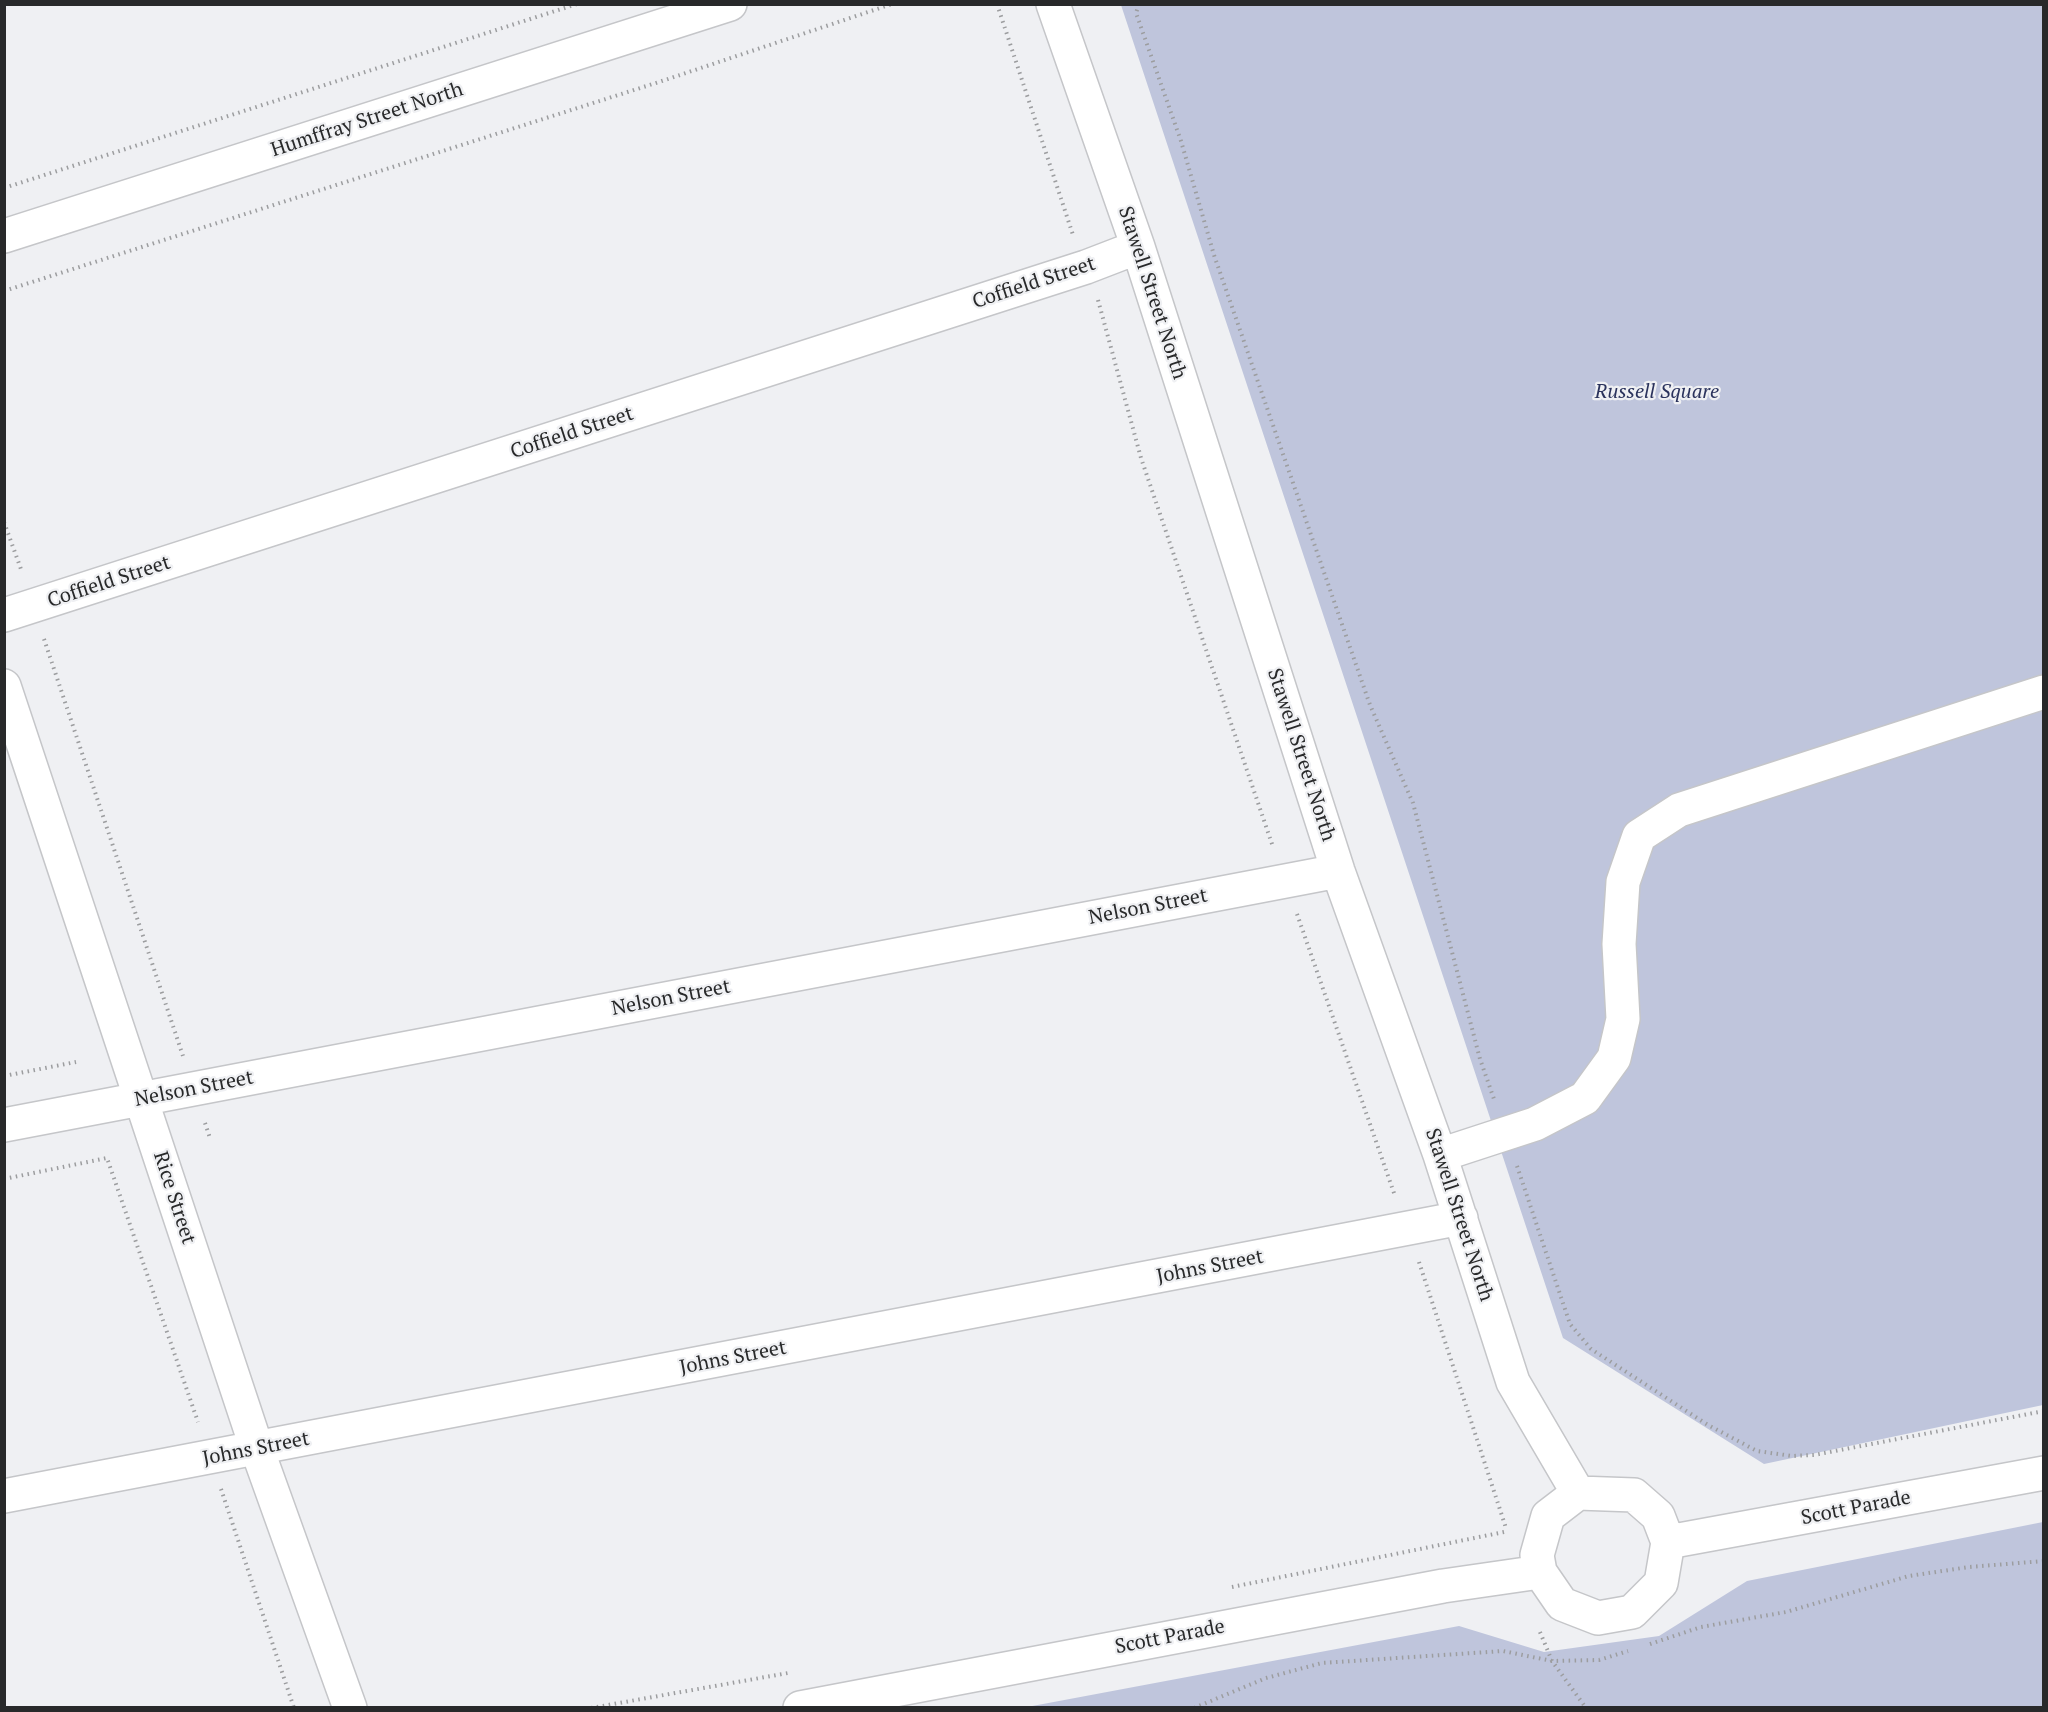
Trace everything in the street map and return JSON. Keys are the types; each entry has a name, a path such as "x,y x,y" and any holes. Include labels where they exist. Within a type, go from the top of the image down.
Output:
{"street":[{"name":"Humffray Street North","path":"4,236 730,4"},
{"name":"Stawell Street North","path":"1053,4 1138,247 1338,871 1440,1155 1514,1382 1578,1493"},
{"name":"Coffield Street","path":"19,611 1086,267 1138,247"},
{"name":"Rice Street","path":"4,686 257,1449 350,1707"},
{"path":"1440,1155 1535,1124 1585,1098 1614,1058 1623,1019 1619,944 1623,882 1639,836 1679,810 2043,692"},
{"name":"Nelson Street","path":"4,1125 1338,871"},
{"name":"Johns Street","path":"4,1496 1461,1218"},
{"name":"Scott Parade","path":"1668,1542 2043,1473"},
{"path":"1578,1493 1634,1495 1658,1516 1668,1542 1661,1583 1632,1612 1598,1618 1562,1604 1540,1572 1537,1555 1548,1516 1578,1493"},
{"name":"Scott Parade","path":"800,1707 1431,1588 1540,1572"}],"path":[{"path":"4,188 577,4"},
{"path":"4,291 659,82 892,4"},
{"path":"997,4 1077,246 1099,303 1141,459 1407,1229 1507,1532 1504,1532"},
{"path":"1139,4 1136,13 1181,141 1214,255 1370,705 1413,803 1480,1059 1570,1324 1591,1349 1708,1425 1757,1451 1792,1456 1814,1455 2043,1411"},
{"path":"4,522 19,611 210,1138"},
{"path":"4,1076 76,1062"},
{"path":"4,1179 107,1158 294,1707"}],"green space":[{"name":"Russell Square","path":"1121,5 2043,5 2043,1405 1764,1464 1563,1338"},
{"path":"2043,1522 2043,1707 1027,1707 1459,1626 1544,1652 1659,1636 1747,1581"}]}
